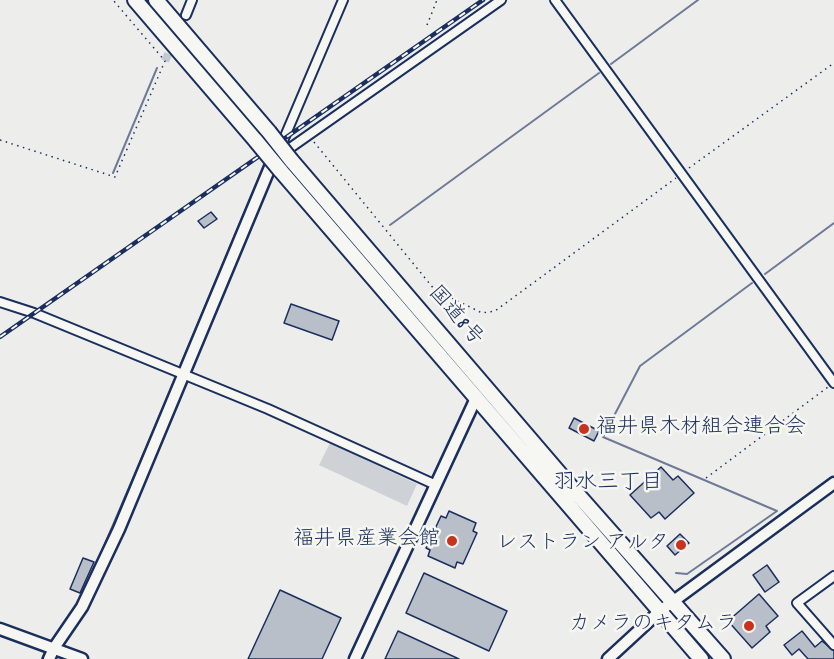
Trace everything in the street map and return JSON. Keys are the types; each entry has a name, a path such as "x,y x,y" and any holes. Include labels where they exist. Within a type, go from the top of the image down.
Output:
{"highway":[{"name":"国道8号","path":"135,0 701,659"},
{"name":"国道8号","path":"156,0 572,488 674,600 723,659"}],"street":[{"path":"186,15 192,0"},
{"path":"51,654 87,597 119,529 183,374 277,165 285,138 343,0"},
{"path":"277,165 308,135 501,0"},
{"path":"555,0 834,382"},
{"path":"0,302 268,409 436,485"},
{"path":"356,659 477,396"},
{"path":"608,659 674,600 834,483"},
{"path":"834,576 797,603 834,645"},
{"path":"0,629 51,654 82,659"}],"path":[{"path":"0,140 115,177 165,62 114,0"},
{"path":"427,25 437,0"},
{"path":"308,135 434,289 482,313 489,314 495,312 834,63"},
{"path":"706,478 834,382"}],"shaded area":[{"path":"330,443 417,484 407,506 319,465"}],"building":[{"path":"211,212 217,219 204,228 198,221"},
{"path":"291,304 339,321 332,340 284,323"},
{"name":"福井県木材組合連合会","path":"574,418 599,431 594,441 569,428"},
{"path":"661,467 673,480 678,476 694,493 665,519 659,512 651,518 630,495"},
{"name":"福井県産業会館","path":"449,511 476,523 473,531 477,533 463,564 457,562 455,568 428,556 430,550 426,548 441,516 446,518"},
{"path":"680,534 689,543 675,555 667,546"},
{"path":"83,558 94,562 80,593 70,589"},
{"path":"767,565 779,582 765,592 753,575"},
{"path":"424,573 507,611 489,651 406,613"},
{"path":"280,590 341,618 322,659 248,659"},
{"name":"カメラのキタムラ","path":"759,594 778,616 766,626 770,632 752,648 728,621"},
{"path":"398,631 459,659 385,659"},
{"path":"802,631 815,647 822,641 834,651 834,659 808,659 799,649 792,655 784,645"}],"waterway":[{"path":"611,64 698,0"},
{"path":"113,173 157,68"},
{"path":"390,225 599,73"},
{"path":"179,369 266,161"},
{"path":"765,274 834,223"},
{"path":"676,573 687,574 777,511 603,437 640,366 752,283"},
{"path":"98,560 176,378"},
{"path":"42,659 45,652"}],"tunnel":[{"path":"165,61 186,15"}],"railway":[{"path":"0,337 483,0"}],"place":[{"name":"福井県木材組合連合会","path":"584,429"},
{"name":"福井県産業会館","path":"452,541"},
{"name":"レストラン アルタ","path":"681,545"},
{"name":"カメラのキタムラ","path":"749,626"}],"district":[{"name":"羽水三丁目","path":"608,485"}]}
